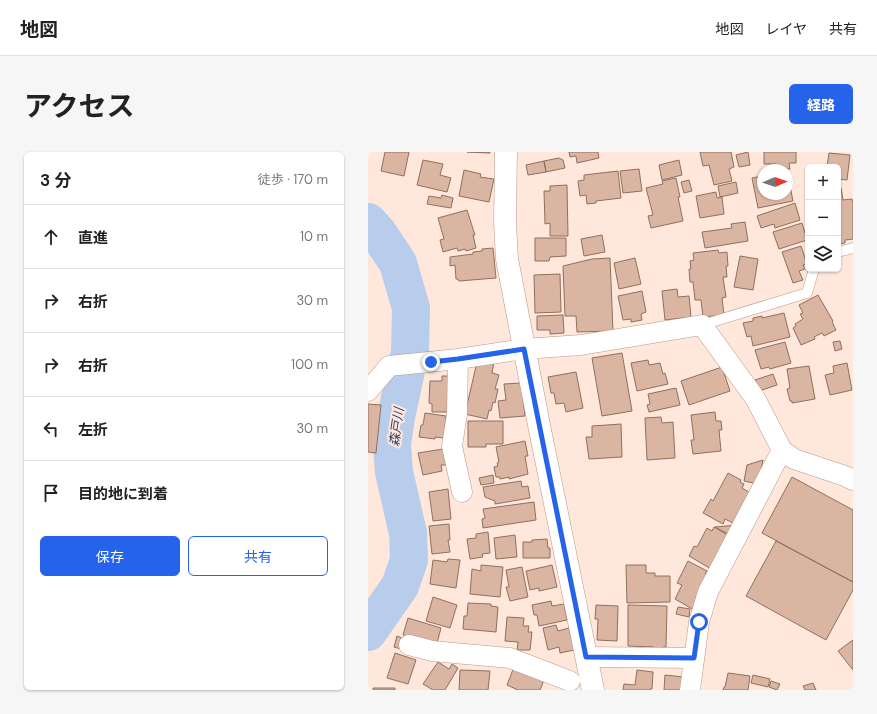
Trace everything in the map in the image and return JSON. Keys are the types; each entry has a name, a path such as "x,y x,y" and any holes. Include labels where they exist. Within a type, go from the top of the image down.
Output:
{"street":[{"path":"506,152 505,223 507,260 593,690"},
{"path":"368,391 389,366 458,359 524,349 581,345 702,325 755,398 782,450 794,459 853,480"},
{"path":"458,359 457,414 452,446 462,492"},
{"path":"690,690 699,622 708,592 782,450"},
{"path":"409,645 432,651 510,658 565,685 587,660 694,658"}],"lane":[{"path":"841,251 853,248"},
{"path":"702,325 807,293 813,272"}],"building":[{"path":"385,152 409,152 404,176 381,171"},
{"path":"467,152 490,152 490,153"},
{"path":"569,152 598,152 599,158 577,163 576,156 570,157"},
{"path":"700,152 731,152 734,167 729,169 732,181 714,185 709,165 703,166"},
{"path":"748,152 750,165 739,167 736,155"},
{"path":"764,152 796,152 796,163 764,164"},
{"path":"829,153 850,155 847,180 841,179 841,164 827,164"},
{"path":"559,158 563,160 565,168 546,172 544,161"},
{"path":"423,160 443,164 440,175 451,178 447,192 417,185"},
{"path":"679,160 682,175 662,180 659,165"},
{"path":"544,161 546,172 528,175 526,165"},
{"path":"639,169 642,191 623,193 620,171"},
{"path":"464,170 481,174 480,177 494,179 489,202 459,196"},
{"path":"618,171 621,198 596,201 596,203 587,204 586,195 580,196 578,181 584,180 584,175"},
{"path":"757,177 757,200 793,201 758,208 752,178"},
{"path":"676,178 683,221 651,228 648,216 653,215 646,188 663,184 662,181"},
{"path":"689,180 692,191 684,193 681,182"},
{"path":"736,182 738,193 720,197 718,186"},
{"path":"567,185 568,236 550,236 550,223 545,224 544,191 550,191 550,186"},
{"path":"841,188 843,200 852,199 853,203 853,239 845,240 845,243 841,244"},
{"path":"716,192 717,198 722,197 724,214 700,218 696,196"},
{"path":"442,195 453,198 451,208 427,204 429,196 441,198"},
{"path":"795,203 800,220 775,228 774,224 761,228 757,216"},
{"path":"467,210 475,235 473,235 476,248 466,251 465,249 458,251 457,248 443,252 440,240 444,239 438,218"},
{"path":"745,222 748,241 705,248 702,232 732,228 731,224"},
{"path":"802,223 805,233 805,241 779,249 773,232"},
{"path":"602,235 605,252 584,256 581,239"},
{"path":"535,238 566,238 566,256 550,257 549,261 535,261"},
{"path":"801,246 805,258 805,264 803,265 805,269 799,271 803,280 793,283 782,252"},
{"path":"493,248 496,278 459,281 456,279 455,265 450,266 450,257 473,254 473,252 482,251 482,249"},
{"path":"718,250 719,253 727,252 727,277 723,277 726,297 722,298 724,315 703,317 701,300 695,300 693,282 690,282 690,261 694,260 693,253"},
{"path":"740,256 758,259 753,290 734,287"},
{"path":"610,258 613,331 577,332 576,316 565,316 563,266 592,259"},
{"path":"635,258 641,284 619,289 614,263"},
{"path":"560,274 561,312 535,313 534,275"},
{"path":"677,289 678,297 689,296 691,317 665,320 662,291"},
{"path":"642,291 646,312 641,314 642,320 631,322 631,319 623,320 618,296"},
{"path":"818,295 833,321 832,322 836,330 824,336 822,333 814,337 815,339 801,345 793,328 796,326 795,324 803,319 800,314 803,313 799,305"},
{"path":"784,313 790,337 753,346 751,336 747,337 743,323 753,321 753,318 762,316 762,318"},
{"path":"563,315 564,333 550,334 550,330 537,330 537,316"},
{"path":"840,341 842,349 835,351 833,342"},
{"path":"785,342 791,363 770,369 769,367 761,369 755,350"},
{"path":"622,353 632,411 602,416 592,358"},
{"path":"648,360 649,365 660,363 668,384 637,391 631,363"},
{"path":"477,362 494,362 492,373 499,375 495,389 498,389 495,403 493,402 491,411 489,410 487,419 465,414"},
{"path":"847,363 852,390 830,395 825,375 834,373 833,366"},
{"path":"809,366 815,399 792,403 792,401 790,401 787,389 790,388 787,369"},
{"path":"722,367 730,391 689,405 681,381"},
{"path":"576,372 583,408 566,412 564,403 556,404 554,393 551,393 548,377"},
{"path":"773,374 777,385 759,391 755,380"},
{"path":"442,376 449,376 448,412 432,412 432,404 429,403 430,381 442,381"},
{"path":"521,383 525,416 500,418 498,401 506,400 504,384"},
{"path":"676,388 680,405 649,412 647,405 650,404 648,394"},
{"path":"368,404 381,405 376,453 368,452"},
{"path":"715,412 716,421 721,421 722,430 719,430 721,451 693,454 691,440 694,440 691,415"},
{"path":"425,413 446,416 444,438 435,437 435,439 419,437"},
{"path":"661,417 662,423 673,422 675,458 647,460 645,418"},
{"path":"468,421 503,421 503,444 486,444 486,447 468,447"},
{"path":"621,424 622,457 589,459 586,437 592,437 592,426"},
{"path":"525,441 528,456 525,456 528,474 509,479 509,477 500,479 500,477 496,477 494,467 498,466 497,463 499,462 496,447"},
{"path":"443,449 446,465 441,465 442,471 423,475 418,453"},
{"path":"763,460 758,484 744,481 747,465"},
{"path":"728,473 741,480 740,482 744,484 742,488 752,494 735,524 725,519 723,524 703,513 711,499 713,501"},
{"path":"493,475 494,483 481,485 479,478"},
{"path":"792,477 853,510 853,582 762,533"},
{"path":"521,481 522,487 528,486 530,498 495,504 495,501 485,497 483,487"},
{"path":"448,489 451,519 433,521 429,492"},
{"path":"534,502 536,520 483,528 482,519 485,518 483,509"},
{"path":"449,524 450,540 448,540 450,552 432,554 429,526"},
{"path":"738,525 732,536 715,527"},
{"path":"714,527 731,537 713,570 689,556 694,546 697,547 707,528 712,531"},
{"path":"488,532 490,553 482,554 483,557 470,559 467,539 476,538 476,534"},
{"path":"515,535 517,557 496,559 494,538"},
{"path":"547,539 548,548 550,548 550,558 523,558 523,542"},
{"path":"776,541 853,582 853,590 826,640 746,596"},
{"path":"448,559 460,560 456,588 430,584 433,560 447,562"},
{"path":"688,561 707,571 705,574 711,577 694,610 675,599 682,585 677,583"},
{"path":"481,565 503,567 500,597 470,594 472,569 481,571"},
{"path":"552,565 557,587 539,591 539,588 530,590 526,571"},
{"path":"626,565 646,565 646,573 655,573 655,576 670,576 670,602 627,603"},
{"path":"522,567 528,597 510,601 506,587 509,587 506,570"},
{"path":"433,597 457,605 450,628 426,621"},
{"path":"551,601 552,606 564,604 567,620 539,626 537,615 534,615 532,605"},
{"path":"468,603 491,604 491,606 498,607 496,632 463,629 464,616 467,616"},
{"path":"596,605 618,606 617,641 597,640 598,619 595,619"},
{"path":"628,605 667,606 666,647 663,647 664,651 654,651 654,647 628,646"},
{"path":"678,607 690,609 689,617 676,614"},
{"path":"507,617 524,618 523,626 529,626 528,632 532,632 530,650 517,650 518,642 505,641"},
{"path":"408,618 441,628 437,643 428,643 403,635"},
{"path":"556,625 558,631 569,628 574,650 560,653 559,647 548,650 543,628"},
{"path":"397,636 407,640 404,650 394,647"},
{"path":"853,640 853,670 838,651"},
{"path":"395,653 416,660 408,684 387,678"},
{"path":"438,662 449,669 452,664 458,668 445,690 433,690 423,684"},
{"path":"514,667 544,680 540,690 518,690 507,685"},
{"path":"460,670 490,671 488,690 459,690"},
{"path":"637,670 653,672 652,689 623,690 624,684 635,685"},
{"path":"728,673 750,676 748,690 723,690"},
{"path":"665,675 684,677 682,690 664,690"},
{"path":"753,675 770,679 768,687 751,683"},
{"path":"771,681 780,684 777,690 769,687"},
{"path":"813,683 816,690 805,690 803,686"},
{"path":"373,688 395,688 395,690 373,690"}],"waterway":[{"name":"森戸川","path":"368,222 378,233 398,263 411,308 410,352 396,417 392,444 394,472 408,533 409,560 400,586 368,632"}],"route":[{"path":"431,362 524,349 586,657 694,658 699,622"}]}
